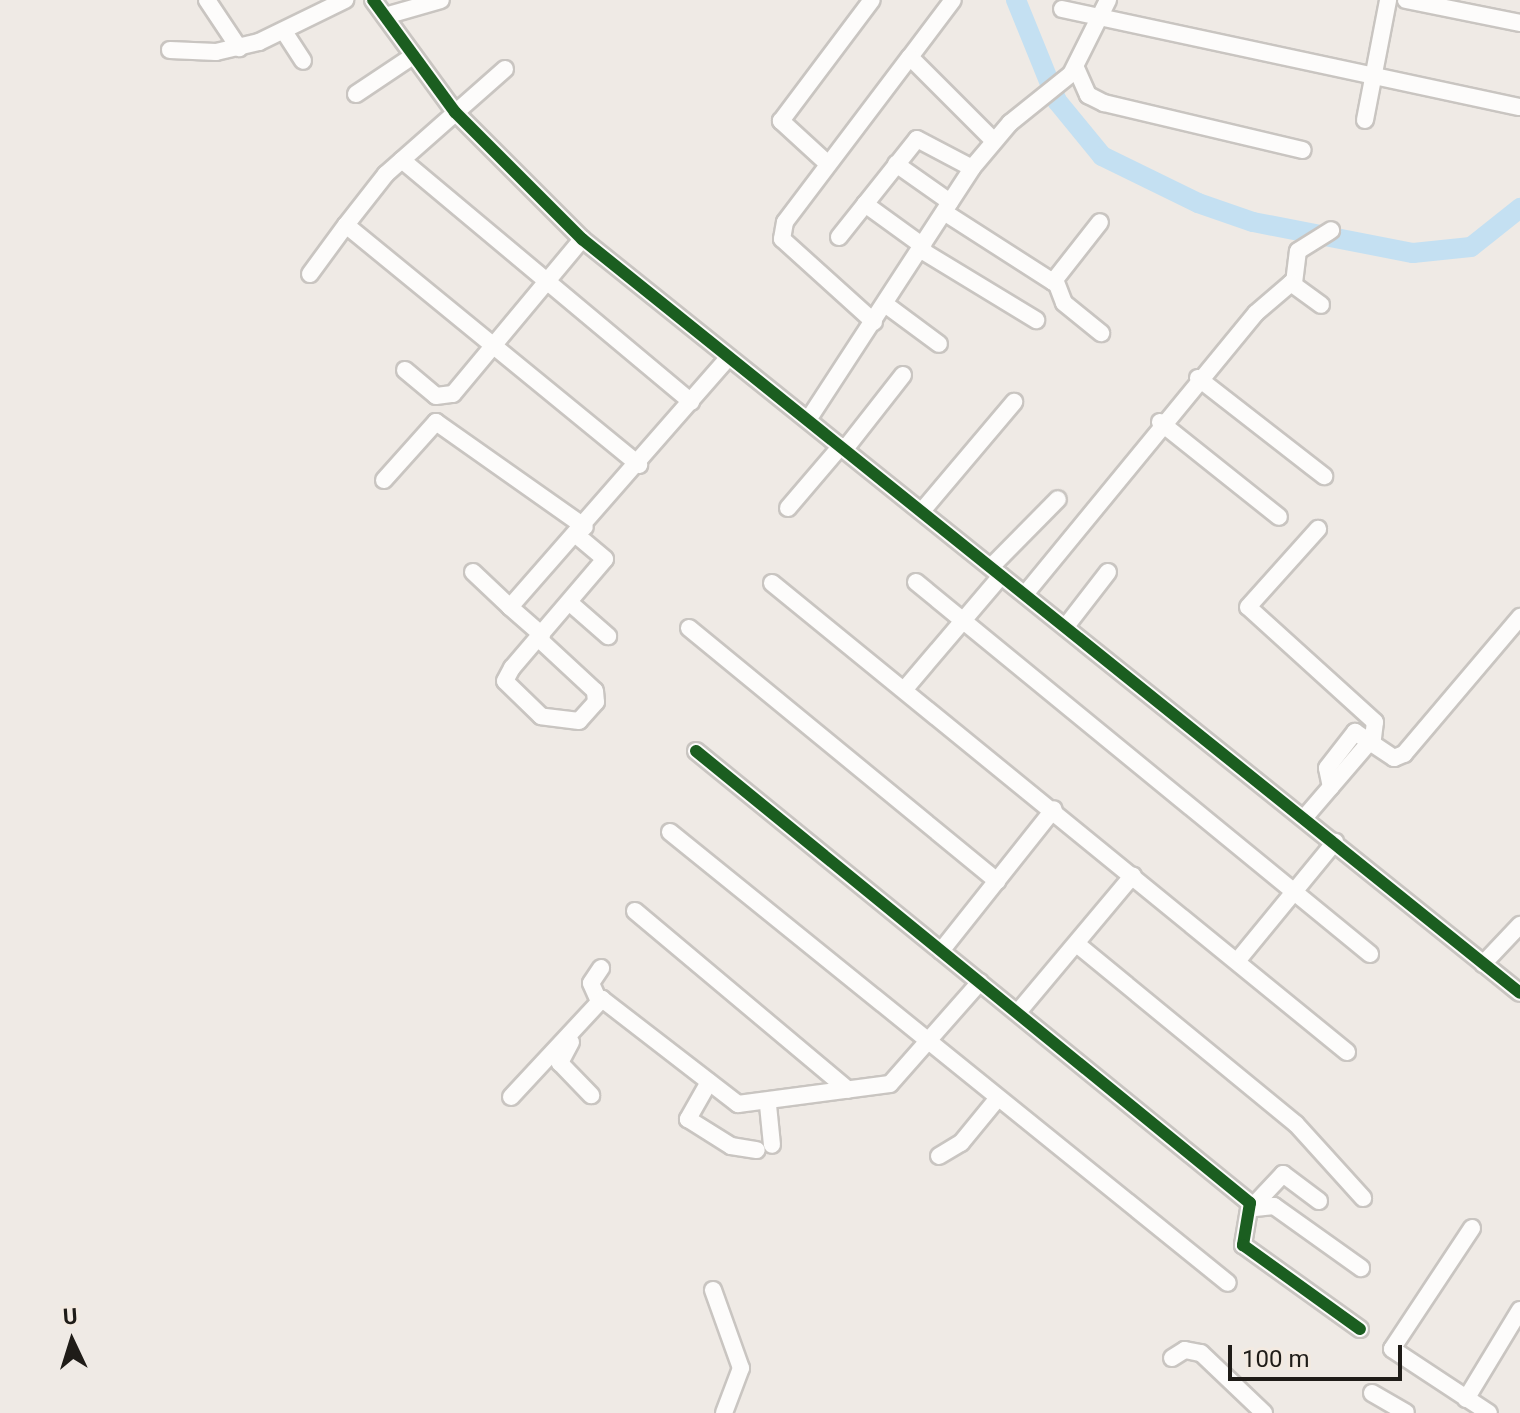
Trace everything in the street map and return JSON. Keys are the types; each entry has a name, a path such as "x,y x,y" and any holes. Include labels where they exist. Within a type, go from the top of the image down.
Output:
{"street":[{"path":"207,0 239,48"},
{"path":"170,50 239,48 285,33 345,0"},
{"path":"373,0 455,112 582,239 726,360 808,420 1067,625 1520,993"},
{"path":"385,16 441,0"},
{"path":"828,164 781,121 872,0"},
{"path":"874,322 781,236 828,164 953,0"},
{"path":"808,420 972,168 993,140 1049,96 1073,71 1102,22 1108,0"},
{"path":"1365,120 1388,0"},
{"path":"1406,0 1520,23"},
{"path":"1062,9 1102,22 1520,107"},
{"path":"285,33 303,61"},
{"path":"356,94 413,56"},
{"path":"910,57 993,140"},
{"path":"310,274 346,225 402,160 505,69"},
{"path":"1073,71 1088,95 1104,103 1303,150"},
{"path":"839,237 896,164 922,138 972,168"},
{"path":"402,160 691,402"},
{"path":"896,164 947,207 1056,282 1064,303 1101,333"},
{"path":"865,204 922,248 1036,320"},
{"path":"1056,282 1100,222"},
{"path":"346,225 639,465"},
{"path":"1026,593 1198,378 1294,283 1298,251 1331,230"},
{"path":"405,370 446,398 494,346 582,239"},
{"path":"1294,283 1321,305"},
{"path":"885,304 939,344"},
{"path":"510,607 639,465 726,360"},
{"path":"788,508 903,375"},
{"path":"1198,378 1324,476"},
{"path":"922,511 1014,402"},
{"path":"384,480 436,422 581,531 605,559 540,637 506,685 541,716 579,721 596,702 595,691 540,637 510,607 473,572"},
{"path":"1160,422 1279,517"},
{"path":"904,690 964,621 996,571 1058,499"},
{"path":"1318,529 1248,607 1375,722 1373,738"},
{"path":"1067,625 1108,572"},
{"path":"916,582 1370,954"},
{"path":"772,583 1054,809 1347,1052"},
{"path":"569,602 608,636"},
{"path":"1305,817 1331,787 1327,768 1355,732 1373,738 1394,758 1404,754 1520,617"},
{"path":"689,628 997,881"},
{"path":"696,751 1019,1011 1254,1207 1278,1208 1361,1268"},
{"path":"941,951 1054,809"},
{"path":"670,832 1228,1283"},
{"path":"1238,960 1335,842"},
{"path":"1019,1011 1078,945 1133,875"},
{"path":"635,911 848,1090"},
{"path":"1483,964 1520,925"},
{"path":"1078,945 1296,1124 1363,1198"},
{"path":"601,968 591,983 602,1000 738,1104 768,1105 890,1084 930,1043 980,982"},
{"path":"591,1095 559,1057 602,1000"},
{"path":"511,1097 602,1000"},
{"path":"709,1082 688,1119 731,1146 764,1148 768,1105"},
{"path":"939,1156 961,1143 998,1098"},
{"path":"1319,1201 1283,1174 1254,1207 1240,1236 1243,1245 1360,1329"},
{"path":"1472,1228 1392,1349 1489,1413"},
{"path":"713,1290 741,1368 724,1413"},
{"path":"1466,1399 1520,1310"},
{"path":"1172,1358 1185,1350 1201,1353 1264,1413"},
{"path":"1372,1393 1398,1411"}],"waterway":[{"path":"1016,0 1057,101 1102,156 1198,203 1253,222 1413,253 1471,247 1520,208"}],"cycle path":[{"path":"373,0 455,112 582,239 1520,993"},
{"path":"696,751 1250,1203 1243,1245 1360,1329"}]}
